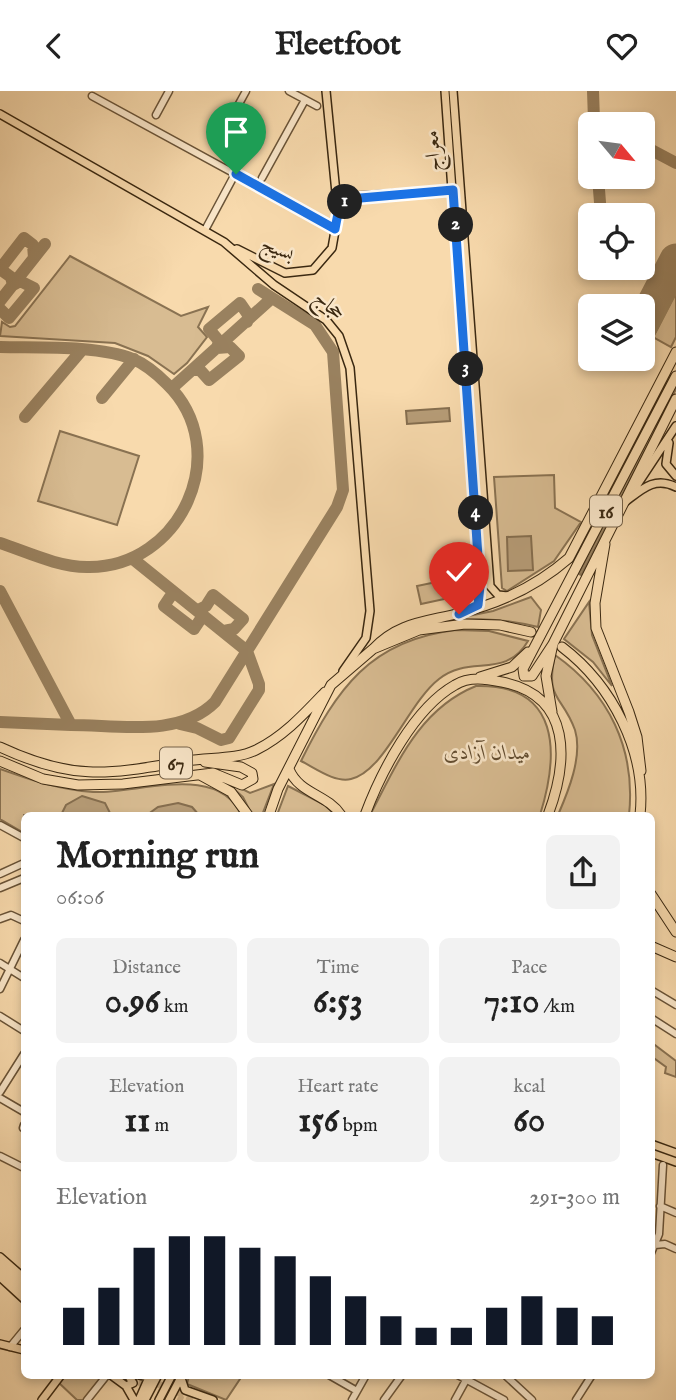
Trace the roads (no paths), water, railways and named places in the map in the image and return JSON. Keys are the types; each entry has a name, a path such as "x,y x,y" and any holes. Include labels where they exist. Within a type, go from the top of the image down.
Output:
{"highway":[{"path":"270,812 331,685 373,649 386,634 408,624 459,614 512,597 549,575 572,553 676,352"},
{"name":"16","path":"472,678 512,667 534,636 676,376"},
{"name":"16","path":"552,712 546,676 558,645 606,535 676,399"},
{"path":"606,535 596,593 596,628 637,737 641,771 640,812"},
{"path":"373,649 419,630 465,624 500,625 534,636 523,669 527,678 532,676 558,645 585,666 606,693 622,722 641,771"},
{"path":"367,812 416,720 443,692 472,678 515,686 552,712 559,730 562,753 559,779 549,812"},
{"name":"67","path":"0,747 45,767 81,773 142,770 189,760 252,752 283,734 331,685"},
{"path":"189,760 241,767 250,770 253,776 251,782 245,785 213,773 198,775"},
{"name":"67","path":"0,761 43,779 88,786 198,775 231,792 246,812"},
{"path":"289,769 298,785 330,804 338,812"},
{"path":"655,901 676,932"},
{"path":"655,914 669,924"},
{"path":"655,948 676,957"}],"main road":[{"path":"326,91 334,190 340,195 457,190"},
{"name":"معراج","path":"445,91 457,190"},
{"name":"معراج","path":"453,91 480,586"},
{"name":"حجاج","path":"0,114 225,242 274,285 326,320 339,336 348,358 370,623 361,648 338,677"},
{"name":"بسیج","path":"225,242 277,271 300,274 313,270 325,260 334,241 339,208 358,196"},
{"name":"معراج","path":"463,276 490,586"},
{"path":"622,505 676,427"},
{"path":"674,475 665,457 676,427"},
{"path":"666,482 663,473 674,475"},
{"path":"622,505 649,484 666,482 676,487"},
{"path":"480,586 485,594 489,593 490,586"},
{"path":"459,614 478,605 480,586"},
{"path":"490,586 498,595 512,597"},
{"path":"655,1145 676,1153"},
{"path":"655,1154 676,1162"},
{"path":"0,1257 21,1275"},
{"path":"0,1264 21,1282"},
{"path":"0,1271 21,1289"},
{"path":"0,1277 21,1296"},
{"path":"0,1344 21,1349"},
{"path":"42,1400 58,1379"},
{"path":"116,1379 126,1385 136,1400 151,1379"},
{"path":"126,1385 133,1382 131,1379"},
{"path":"145,1400 152,1379"},
{"path":"159,1400 176,1379"},
{"path":"169,1400 177,1379"},
{"path":"179,1379 183,1387 191,1392 213,1400"},
{"path":"181,1398 191,1392"}],"street":[{"path":"156,115 169,91"},
{"path":"217,144 246,91"},
{"path":"289,91 317,107"},
{"path":"92,96 335,229"},
{"path":"262,179 305,100"},
{"path":"205,230 236,174"},
{"path":"0,826 21,836"},
{"path":"0,874 21,864"},
{"path":"0,888 21,878"},
{"path":"0,919 10,915 21,920"},
{"path":"0,989 21,947"},
{"path":"0,963 21,976"},
{"path":"655,992 676,1005"},
{"path":"0,1016 21,1029"},
{"path":"655,1021 676,1034"},
{"path":"0,1091 21,1059"},
{"path":"0,1098 21,1110"},
{"path":"0,1156 21,1165"},
{"path":"663,1165 659,1228 655,1245 665,1244 676,1249"},
{"path":"655,1182 661,1184"},
{"path":"660,1206 676,1213"},
{"path":"655,1226 659,1228"},
{"path":"10,1347 21,1334"},
{"path":"87,1400 105,1379"},
{"path":"336,1379 357,1391"},
{"path":"352,1400 364,1379"},
{"path":"384,1400 399,1379"},
{"path":"509,1379 532,1400"},
{"path":"576,1400 589,1379"},
{"path":"455,1400 466,1380 504,1400"}],"tunnel":[{"path":"131,1379 183,1400"},
{"path":"148,1380 196,1400"}],"park label":[{"name":"میدان آزادی","path":"487,752"}]}
